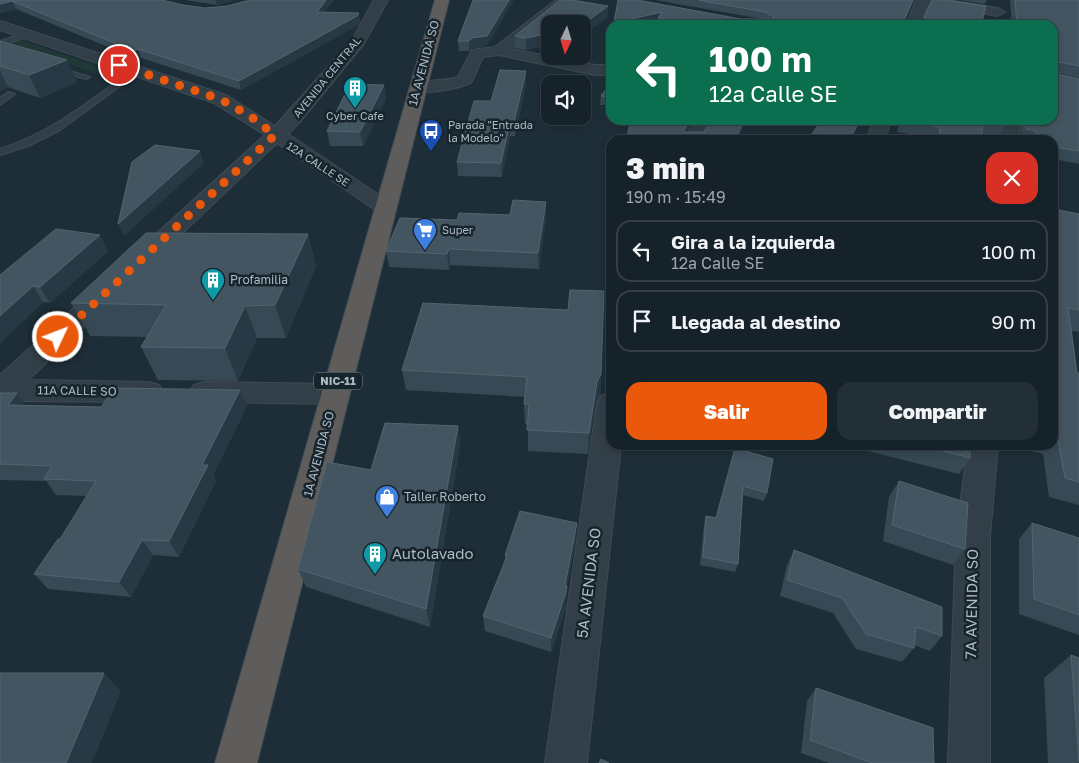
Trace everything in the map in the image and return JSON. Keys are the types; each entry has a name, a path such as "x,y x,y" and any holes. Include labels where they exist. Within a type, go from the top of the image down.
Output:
{"highway":[{"name":"1A AVENIDA SO","path":"236,763 384,207 442,0"}],"street":[{"name":"AVENIDA CENTRAL","path":"0,390 275,135 312,98 358,42 381,0"},
{"path":"499,51 564,0"},
{"path":"914,20 923,0 999,12"},
{"name":"12A CALLE SE","path":"9,30 220,99 250,116 275,135 384,207"},
{"path":"418,87 460,83 468,77 477,53 499,51 595,70 606,70"},
{"name":"11A CALLE SO","path":"0,390 334,394"},
{"name":"5A AVENIDA SO","path":"566,763 606,443"},
{"name":"7A AVENIDA SO","path":"969,763 973,536 982,450"}],"lane":[{"path":"0,44 9,30"},
{"path":"48,65 86,77"},
{"path":"0,152 25,144 57,128 137,71"},
{"path":"0,102 11,94"}],"green space":[{"path":"21,40 108,70 97,74 10,44"}],"building":[{"path":"0,0 162,0 205,8 227,6 250,0 326,0 317,12 359,13 357,16 239,81 138,49 134,51 12,1 0,4"},
{"path":"473,0 509,0 487,36 471,38 469,41 458,41"},
{"path":"560,0 608,6 591,18 591,15 541,15"},
{"path":"618,0 637,0 741,19 772,19 774,17 765,12 698,0 913,0 904,20 671,20 658,18 662,12 627,20 615,20"},
{"path":"932,0 946,0 986,6 982,20 926,20 924,17"},
{"path":"1015,0 1079,0 1079,66 1058,63 1058,20 1017,20"},
{"path":"541,15 541,35 526,38 515,36"},
{"path":"0,41 67,60 29,75 0,66"},
{"path":"500,70 526,71 514,122 510,122 501,163 457,162 474,101 491,101"},
{"path":"1058,74 1079,79 1079,151 1058,148 1058,135 1036,135 1036,131 1026,129 1026,125 1058,125"},
{"path":"350,84 384,85 360,132 327,131"},
{"path":"606,89 606,96 601,96"},
{"path":"630,125 688,125 683,132 704,132 708,125 742,125 737,135 627,135"},
{"path":"818,125 857,125 852,135 811,135"},
{"path":"927,125 983,125 982,135 939,135 940,127"},
{"path":"155,145 200,151 118,224 132,162"},
{"path":"513,200 546,202 538,253 449,249 447,254 386,251 400,218 457,220 459,213 510,215"},
{"path":"1058,210 1079,214 1079,310 1068,308 1077,373 1079,373 1079,482 1065,478 1058,440"},
{"path":"56,229 100,235 40,287 33,286 0,316 0,275"},
{"path":"146,233 308,234 275,305 245,306 225,348 141,347 166,305 71,303"},
{"path":"570,290 604,291 601,374 597,382 589,433 527,430 529,404 524,404 527,377 402,370 423,303 568,310"},
{"path":"115,388 240,390 202,465 208,465 169,541 142,540 119,582 34,574 58,539 60,539 96,481 44,479 52,466 0,464 0,393 17,393 8,405 101,407"},
{"path":"385,423 458,426 426,609 298,569 327,462 371,470"},
{"path":"734,450 742,450 773,459 767,493 743,486 738,564 703,557 706,516 716,518"},
{"path":"939,450 970,450 970,458"},
{"path":"899,481 968,503 965,549 892,525"},
{"path":"520,511 577,523 565,585 567,586 566,592 551,638 483,616 507,556 505,555"},
{"path":"1032,523 1079,538 1079,615 1034,599"},
{"path":"794,550 942,607 942,636 916,627 914,648 866,634 842,598 787,580"},
{"path":"1071,655 1079,658 1079,761"},
{"path":"0,673 104,673 66,763 0,763"},
{"path":"816,688 933,728 934,763 872,763 810,740"},
{"path":"601,759 609,763 599,763"}],"place":[{"name":"Cyber Cafe","path":"355,109"},
{"name":"Parada \"Entrada la Modelo\"","path":"431,152"},
{"name":"Super","path":"425,251"},
{"name":"Profamilia","path":"213,301"},
{"name":"Taller Roberto","path":"387,518"},
{"name":"Autolavado","path":"375,575"}],"route":[{"path":"58,337 275,135 250,116 220,99 119,65"}]}
